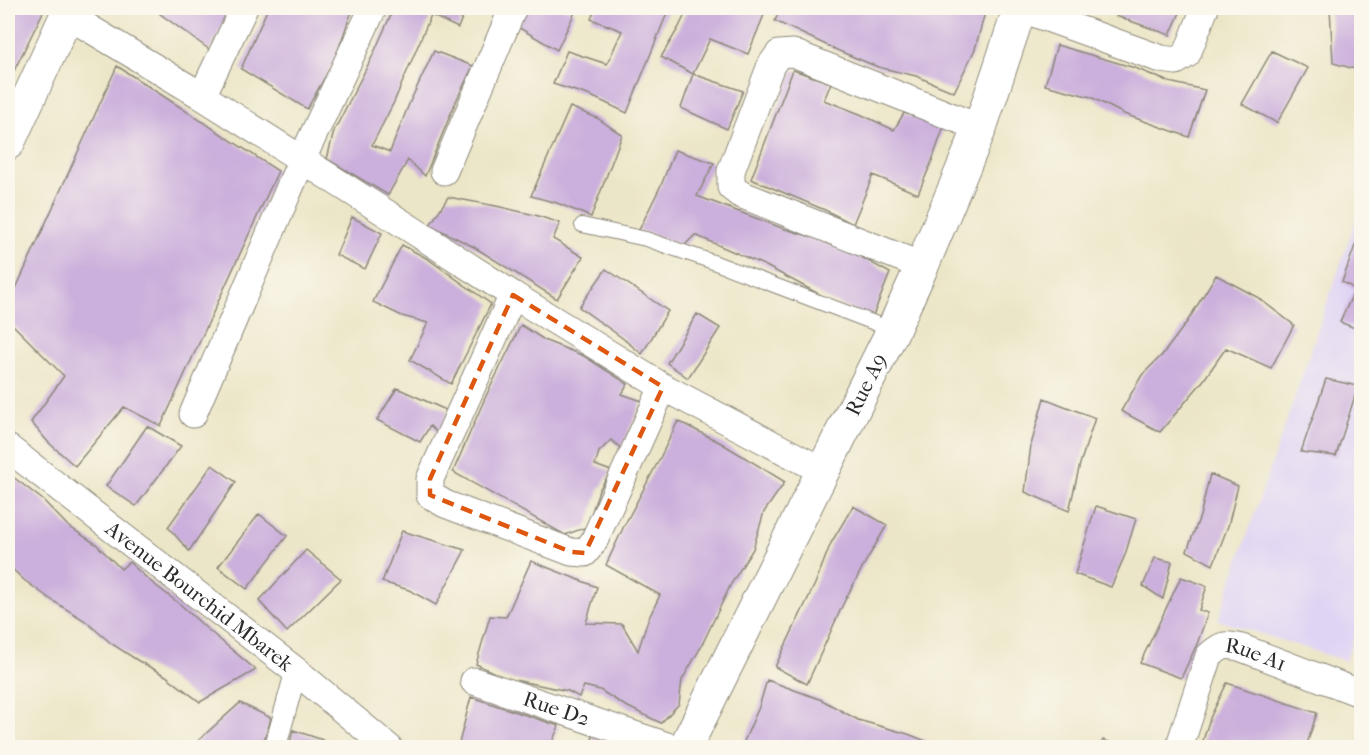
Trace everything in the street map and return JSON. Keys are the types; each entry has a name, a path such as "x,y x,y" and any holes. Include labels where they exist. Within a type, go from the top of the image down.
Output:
{"street":[{"path":"202,96 244,8"},
{"path":"193,414 302,159 373,8"},
{"path":"444,171 513,8"},
{"path":"1020,8 1161,59 1176,62 1187,54 1205,8"},
{"name":"Rue A9","path":"685,747 893,330 980,128 1020,8"},
{"path":"8,143 17,98 68,11 513,296 663,387 823,471"},
{"path":"922,266 740,194 730,187 731,171 771,65 779,54 793,53 980,128"},
{"path":"513,296 430,479 430,495 445,504 571,552 585,553 594,541 663,387"},
{"name":"Avenue Bourchid Mbarek","path":"8,448 296,671 388,747"},
{"name":"Rue A1","path":"1179,747 1209,656 1217,648 1228,644 1362,694"},
{"path":"275,747 296,671"},
{"name":"Rue D2","path":"474,681 673,747"}],"lane":[{"path":"582,225 646,239 893,330"}],"highlighted area":[{"path":"513,295 663,387 585,553 571,552 430,495 430,479"}],"shaded area":[{"path":"1361,204 1361,617 1346,661 1218,620"}],"building":[{"path":"8,8 45,8 8,83"},
{"path":"152,8 232,8 210,50"},
{"path":"268,8 354,8 335,59 307,109 241,69"},
{"path":"394,8 466,8 458,28 431,15 394,102 372,145 390,152 434,51 473,66 425,176 408,160 388,195 327,159 334,131"},
{"path":"526,8 564,8 575,12 557,50 516,26"},
{"path":"596,8 669,8 627,113 591,96 553,84 567,51 607,64 622,31 591,19"},
{"path":"688,8 741,8 764,15 748,54 710,39 693,74 661,57"},
{"path":"781,8 986,9 975,49 954,92 916,76 878,67 775,21"},
{"path":"1119,8 1182,8 1170,35 1116,16"},
{"path":"1330,8 1362,8 1362,71 1333,63"},
{"path":"1057,45 1135,68 1169,82 1205,90 1189,137 1124,114 1091,97 1045,85"},
{"path":"1272,51 1308,68 1277,123 1242,104"},
{"path":"117,66 278,171 161,426 124,407 75,466 48,442 31,422 64,376 8,320 8,306"},
{"path":"793,70 831,83 824,100 894,130 904,113 944,126 918,194 873,175 853,224 751,179"},
{"path":"693,74 743,91 727,129 681,108"},
{"path":"570,107 597,118 622,135 591,217 557,203 531,196"},
{"path":"675,150 714,163 697,196 854,253 890,273 872,318 832,301 766,266 695,235 684,246 639,230"},
{"path":"448,197 535,215 560,223 553,239 583,257 557,299 474,247 430,225"},
{"path":"352,217 382,233 365,269 336,255"},
{"path":"1361,229 1362,331 1340,322 1355,289 1342,282"},
{"path":"402,245 428,259 491,304 451,384 410,360 428,323 402,316 373,302"},
{"path":"606,269 668,311 642,354 579,307"},
{"path":"1216,275 1257,297 1294,325 1271,368 1226,348 1203,381 1160,432 1121,411 1142,375 1163,354 1187,322"},
{"path":"697,314 720,328 688,378 667,363"},
{"path":"521,325 546,341 584,356 628,384 622,394 642,401 621,448 611,440 599,452 595,465 611,471 599,490 587,527 565,535 453,472 485,398"},
{"path":"1326,379 1358,386 1336,456 1301,452"},
{"path":"397,388 448,411 438,434 430,426 420,442 377,420"},
{"path":"1044,398 1095,418 1080,464 1069,511 1025,492 1031,445"},
{"path":"678,421 721,443 785,482 764,512 753,549 731,584 701,647 682,680 679,704 661,723 600,690 584,686 579,697 568,691 505,678 476,664 490,616 506,617 531,561 597,587 586,623 622,624 638,651 648,620 660,595 606,565"},
{"path":"147,426 181,446 136,506 106,486"},
{"path":"212,465 236,482 189,551 168,527"},
{"path":"8,473 43,500 68,526 96,544 121,569 129,562 256,670 200,702 166,676 112,644 84,620 24,580 8,565"},
{"path":"1210,474 1238,486 1228,526 1213,565 1187,551 1200,516"},
{"path":"853,506 887,525 844,602 807,684 775,667 815,584 831,543"},
{"path":"1096,506 1136,519 1125,555 1111,587 1075,574"},
{"path":"259,514 287,536 247,589 218,567"},
{"path":"402,531 465,550 436,605 409,590 382,582"},
{"path":"306,550 341,579 287,632 259,601"},
{"path":"1155,558 1172,562 1163,599 1143,586"},
{"path":"1181,577 1207,586 1199,610 1208,613 1181,678 1140,663"},
{"path":"767,680 822,700 858,720 908,734 941,747 742,746 759,707"},
{"path":"1227,683 1317,713 1306,747 1201,747 1210,718"},
{"path":"471,697 559,726 550,747 458,747"},
{"path":"240,703 271,718 262,747 191,747"},
{"path":"293,730 323,740 321,747 289,747"},
{"path":"596,731 646,747 588,747"},
{"path":"1103,740 1124,747 1100,747"}]}
